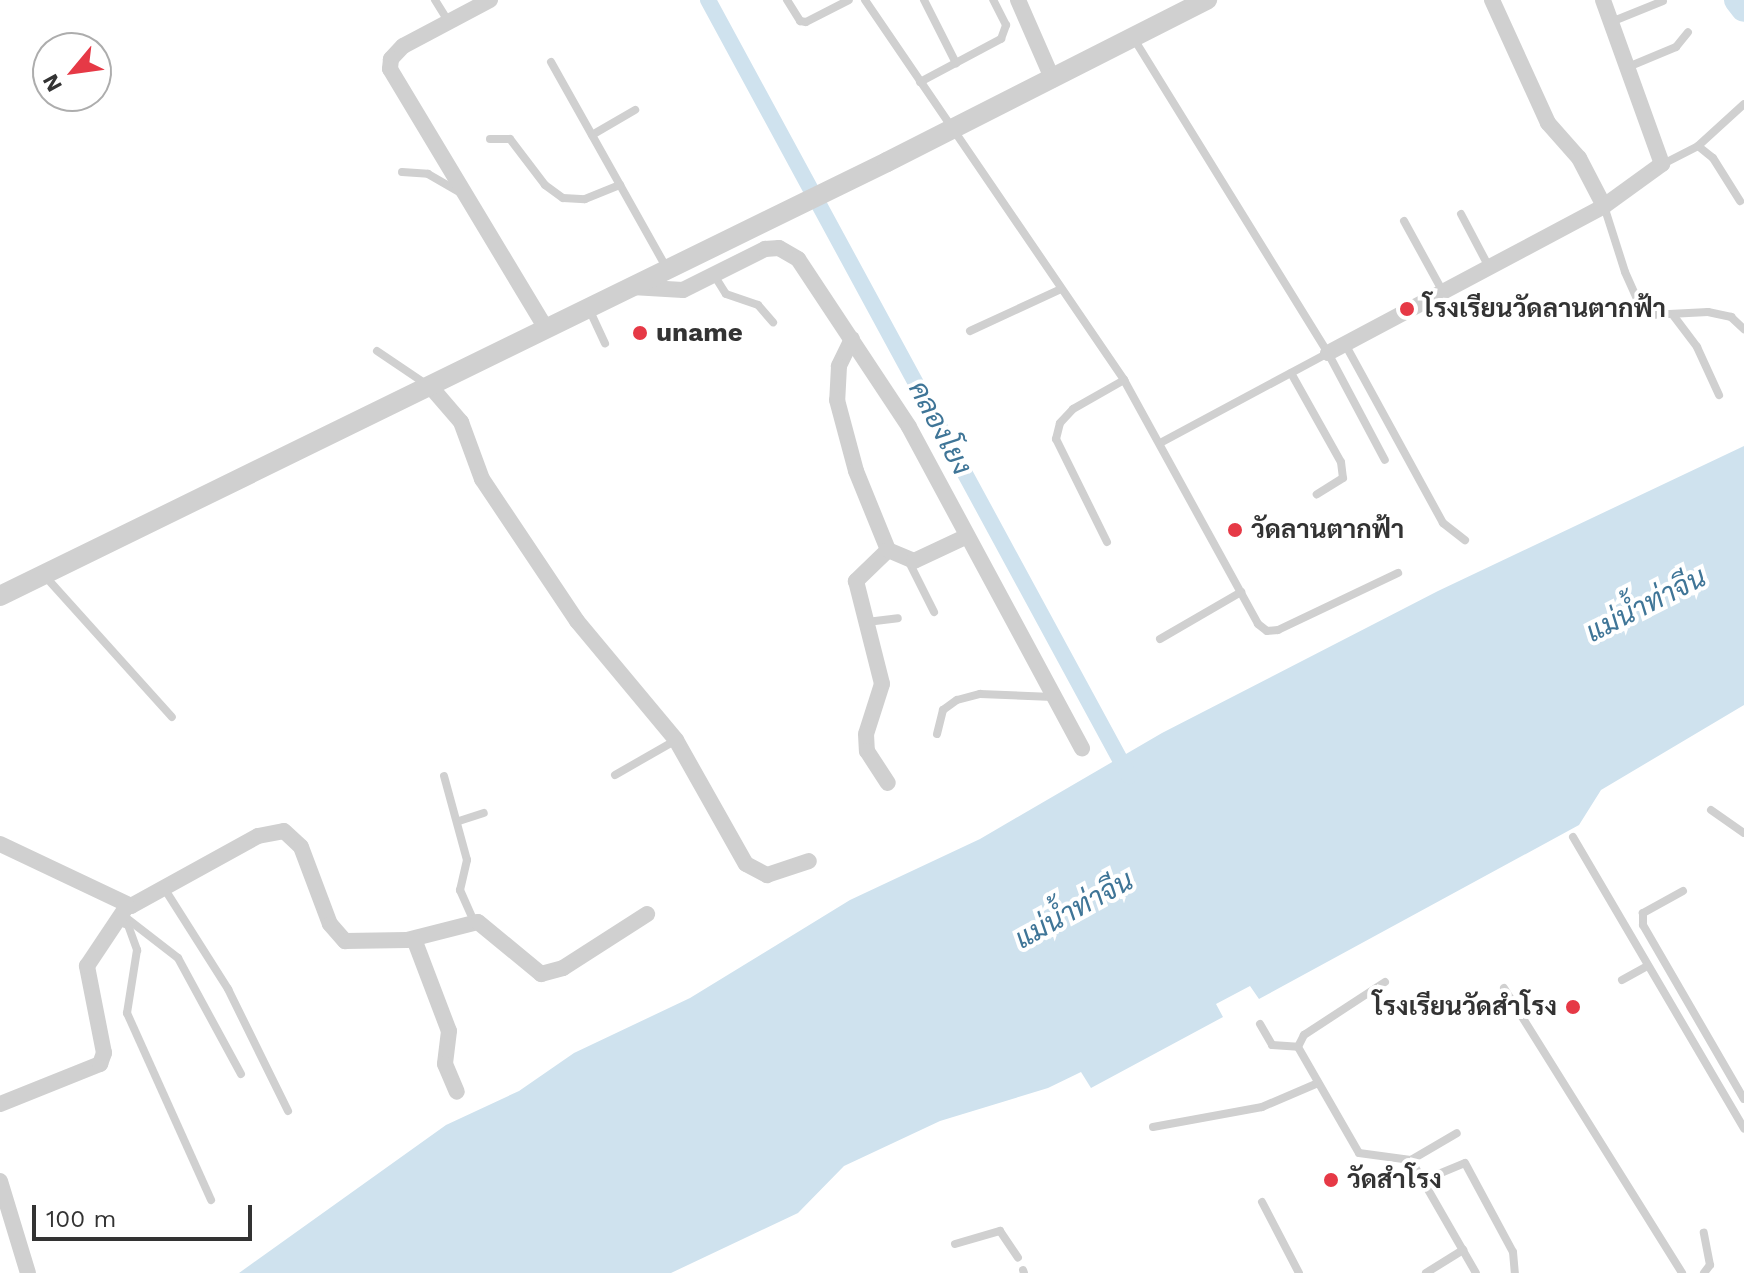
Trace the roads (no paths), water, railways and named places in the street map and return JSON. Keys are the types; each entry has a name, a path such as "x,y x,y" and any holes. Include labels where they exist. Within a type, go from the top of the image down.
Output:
{"street":[{"path":"490,0 403,46 390,66 546,329"},
{"path":"1018,0 1053,80"},
{"path":"0,596 887,162 1207,0"},
{"path":"1492,0 1548,123 1579,158 1604,206"},
{"path":"1328,353 1490,270 1604,206 1662,164 1603,0"},
{"path":"632,287 668,292 765,249 788,251 852,339 909,427 965,537 1082,748"},
{"path":"852,339 839,366 837,400 856,471 888,550 909,561 965,537"},
{"path":"430,386 461,422 482,479 502,514 609,663 676,740 751,869 767,875 809,861"},
{"path":"888,550 856,581 882,684 866,734 867,751 888,783"},
{"path":"0,1104 100,1064 104,1053 87,966 123,915 164,888 258,836 284,831 301,847 330,924 345,941 414,939 474,921 541,974 563,968 647,914"},
{"path":"0,844 123,915"},
{"path":"414,939 449,1031 445,1064 457,1092"},
{"path":"2,1187 28,1273"}],"lane":[{"path":"435,0 449,22"},
{"path":"787,0 800,21 817,17 849,0"},
{"path":"865,0 1124,380 1162,442 1258,624 1278,630 1398,573"},
{"path":"924,0 956,63"},
{"path":"920,82 1006,33 993,0"},
{"path":"1611,22 1663,1"},
{"path":"1628,67 1676,47 1688,32"},
{"path":"1134,39 1328,353 1385,460"},
{"path":"551,62 668,270"},
{"path":"1662,164 1698,146 1744,104"},
{"path":"592,135 635,110"},
{"path":"490,139 510,139 545,185 563,198 585,199 620,185"},
{"path":"1698,146 1713,158 1740,201"},
{"path":"402,172 428,174 467,197"},
{"path":"1604,206 1639,304 1650,315 1708,312 1731,317 1744,329"},
{"path":"1461,214 1490,270"},
{"path":"1404,221 1444,293"},
{"path":"713,274 726,294 758,305 773,322"},
{"path":"970,331 1061,289"},
{"path":"589,308 605,343"},
{"path":"1673,315 1697,347 1719,395"},
{"path":"1345,344 1443,523 1465,540"},
{"path":"377,351 430,386"},
{"path":"1162,442 1328,353"},
{"path":"1291,373 1341,462 1343,478 1317,494"},
{"path":"1107,542 1056,439 1060,423 1073,409 1124,380"},
{"path":"909,561 934,612"},
{"path":"43,575 172,717"},
{"path":"1160,639 1241,592"},
{"path":"867,622 898,618"},
{"path":"937,734 943,710 957,700 980,694 1053,697"},
{"path":"615,775 676,740"},
{"path":"444,776 459,821 467,860 460,890 474,921"},
{"path":"1711,810 1744,833"},
{"path":"459,821 484,813"},
{"path":"1573,837 1744,1129"},
{"path":"164,888 228,989 288,1111"},
{"path":"1683,891 1643,913 1643,925 1744,1099"},
{"path":"123,915 178,958 241,1074"},
{"path":"123,915 137,950 125,997 127,1013 211,1200"},
{"path":"1622,980 1647,966"},
{"path":"1298,1047 1304,1035 1385,982"},
{"path":"1504,988 1682,1273"},
{"path":"1260,1024 1272,1045 1298,1047"},
{"path":"1298,1047 1359,1153 1411,1160 1457,1133"},
{"path":"1153,1127 1262,1107 1318,1083"},
{"path":"1411,1160 1476,1273"},
{"path":"1424,1180 1465,1163 1513,1252 1515,1273"},
{"path":"1262,1202 1299,1273"},
{"path":"955,1244 1000,1231 1018,1258"},
{"path":"1704,1233 1710,1265 1704,1273"},
{"path":"1426,1273 1463,1250"}],"water":[{"name":"แม่น้ำท่าจีน","path":"1744,446 1744,705 1601,790 1579,825 1259,999 1250,986 1216,1004 1223,1017 1091,1088 1081,1072 1048,1088 940,1121 844,1166 798,1213 671,1273 239,1273 446,1125 519,1091 574,1053 690,998 850,900 980,839 1162,733 1438,591"}],"waterway":[{"name":"คลองโยง","path":"708,0 1129,776"},
{"path":"1737,0 1744,9"}],"place":[{"name":"โรงเรียนวัดลานตากฟ้า","path":"1407,309"},
{"name":"uname","path":"640,333"},
{"name":"วัดลานตากฟ้า","path":"1235,530"},
{"name":"โรงเรียนวัดสำโรง","path":"1573,1007"},
{"name":"วัดสำโรง","path":"1331,1180"}]}
